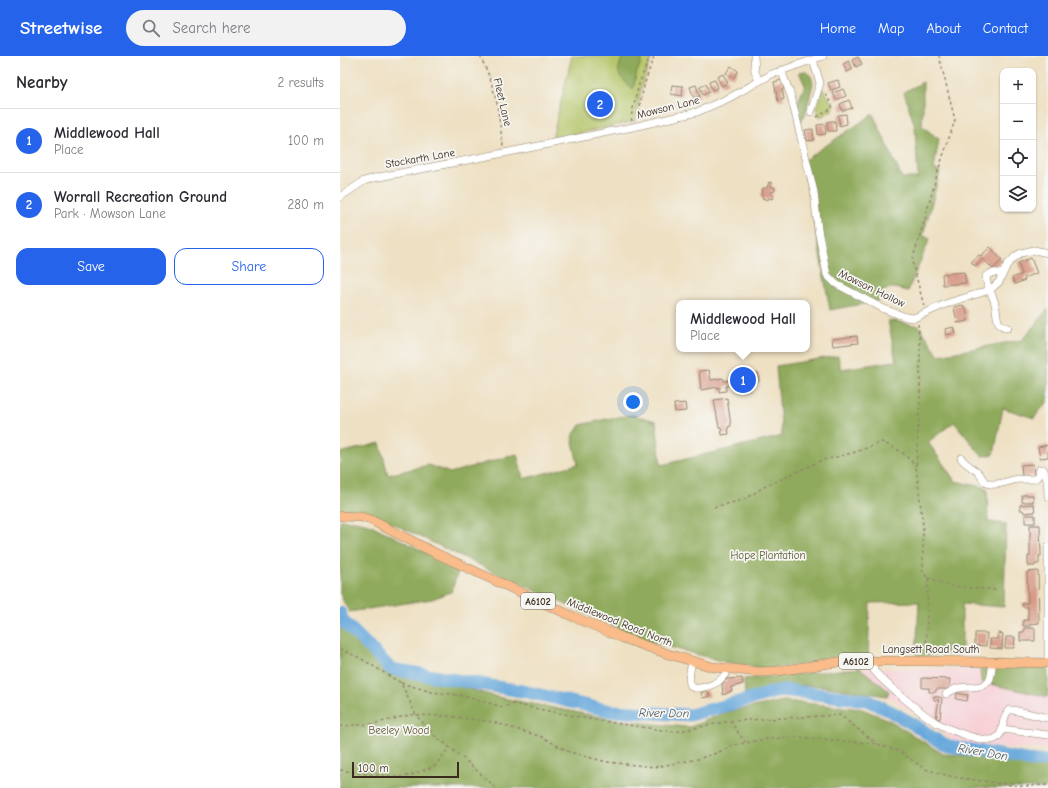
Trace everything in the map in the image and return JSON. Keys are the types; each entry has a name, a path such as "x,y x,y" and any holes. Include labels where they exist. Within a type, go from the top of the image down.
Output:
{"main road":[{"name":"Middlewood Road North","path":"340,516 361,517 371,520 433,552 623,638 668,654 712,667 743,671"},
{"name":"Langsett Road South","path":"743,671 777,671 845,661 1048,663"}],"street":[{"path":"754,56 755,72 759,81"},
{"name":"Mowson Lane","path":"506,153 633,127 697,112 729,98 782,70 823,56"},
{"path":"811,112 819,87 819,79 813,60"},
{"name":"Mowson Hollow","path":"782,70 791,96 814,192 818,230 827,275 836,284 884,309 906,317 917,317"},
{"name":"Stockarth Lane","path":"340,197 364,181 374,178 506,153"},
{"path":"917,317 948,303 990,290 999,282 1002,274 1012,260 1021,253 1034,250 1048,253"},
{"path":"1002,274 997,272 991,273 986,276 986,282 990,290 1000,324 1004,328 1008,328"},
{"path":"961,458 966,464 978,472 987,483 1005,483 1016,479 1035,479 1039,476 1040,469 1043,468 1048,484 1048,496"},
{"path":"1048,547 1048,663"},
{"path":"692,661 690,682 691,686 698,689 718,682 728,669"},
{"path":"872,661 875,670 883,679 926,716 948,729 979,739 991,740 996,739 1002,733 1003,719 1009,710 1048,718"},
{"path":"946,694 956,688 985,684 990,679 992,662"},
{"path":"1002,729 1048,735"}],"path":[{"path":"633,127 631,117 639,84 650,56"},
{"path":"642,125 640,113 644,85 654,56"},
{"path":"939,56 955,120 938,171 912,261 924,308 917,317 920,340 920,383 916,466 923,526 923,573 928,578 951,586 997,590"},
{"name":"Fleet Lane","path":"481,57 490,78 497,103 506,153"},
{"path":"811,112 810,116 813,119 832,108 832,105 824,91 819,87"},
{"path":"714,507 743,500 764,487 820,461 856,452 882,442 902,452 916,466"},
{"path":"926,661 928,578"},
{"path":"340,649 360,658 402,683 432,692 459,695 504,707 513,704 595,720 675,732 730,721 840,715 877,744"},
{"path":"402,683 416,715 434,736 464,758 492,784 494,788"},
{"path":"340,726 373,724 409,715 449,716 493,722 542,737 569,752 607,762 655,767 698,759 719,752 733,745 746,742 799,737 877,744 899,751 925,769 953,777 1020,786 1048,785"},
{"path":"730,721 746,742"},
{"path":"340,770 405,777 435,766 449,748"}],"shaded area":[{"path":"860,668 980,669 981,682 1048,697 1048,750 979,746 951,739 887,696 889,691"}],"green space":[{"path":"572,56 652,56 641,88 636,121 552,139"},
{"path":"623,56 643,56 633,89 619,74 619,67"},
{"path":"805,71 812,79 813,84 805,115 799,123 795,109 805,85 799,72"},
{"path":"923,82 922,126 939,139 934,169 940,172 923,236 930,238 908,291 890,288 884,292 878,301 830,310 803,161 873,114 902,178 918,178 915,127 904,92"},
{"path":"822,90 824,90 834,106 831,111 820,117 816,108"},
{"name":"Hope Plantation","path":"1048,309 1048,401 1034,418 1003,408 994,454 982,456 954,422 928,442 955,481 987,488 988,522 1006,524 1004,607 962,604 962,651 916,657 919,602 870,603 868,657 766,669 725,662 644,640 381,518 358,510 340,511 340,453 380,443 388,475 428,465 450,473 517,454 523,479 578,464 572,437 580,425 633,415 656,421 661,465 782,436 776,366 838,356 841,369 896,361 888,320 919,326 939,355 1022,340"},
{"path":"340,520 369,524 459,569 451,592 432,599 349,612 340,594"},
{"name":"Beeley Wood","path":"340,615 370,654 414,673 497,697 616,720 690,727 726,712 784,701 862,709 889,720 943,754 1048,762 1048,788 340,788"},
{"path":"987,663 1048,663 1048,697 981,682 980,669"},
{"path":"860,668 889,691 887,696 820,686 784,685 745,695 744,679"}],"building":[{"path":"858,57 862,64 856,67 852,60"},
{"path":"849,61 853,69 847,72 843,64"},
{"path":"731,66 738,71 733,78 726,73"},
{"path":"723,74 728,83 722,86 717,77"},
{"path":"715,80 718,88 712,90 709,82"},
{"path":"782,80 784,99 778,101 774,82"},
{"path":"838,80 840,87 831,90 828,83"},
{"path":"706,84 709,92 703,95 700,87"},
{"path":"672,85 683,86 682,96 671,94"},
{"path":"696,85 700,96 694,98 690,87"},
{"path":"843,89 846,96 836,100 833,93"},
{"path":"849,100 852,108 842,111 840,104"},
{"path":"846,114 847,124 840,126 838,115"},
{"path":"835,121 836,131 828,131 827,122"},
{"path":"825,124 826,134 818,135 817,125"},
{"path":"813,129 814,140 807,141 805,130"},
{"path":"769,182 772,183 771,186 775,188 774,192 771,191 770,193 773,195 772,199 769,198 768,200 762,198 763,196 761,196 763,188 767,188"},
{"path":"990,247 1002,260 993,269 983,259 975,266 971,262 979,255 981,256"},
{"path":"1031,258 1037,273 1024,278 1025,280 1015,284 1012,278 1022,274 1018,263"},
{"path":"964,272 966,283 943,285 942,274"},
{"path":"963,305 964,308 966,308 968,321 957,323 954,307"},
{"path":"954,327 956,333 946,335 945,329"},
{"path":"857,336 858,343 833,346 832,339"},
{"path":"709,370 711,380 723,378 724,381 732,380 732,377 758,373 759,381 750,382 751,390 742,391 741,384 726,386 726,391 719,392 719,387 701,390 699,371"},
{"path":"727,398 731,426 728,427 729,434 722,435 714,400"},
{"path":"685,403 686,411 675,412 674,404"},
{"path":"1048,445 1048,457 1040,458 1038,447"},
{"path":"1033,464 1034,476 1022,477 1021,465"},
{"path":"1022,495 1033,495 1033,502 1022,502"},
{"path":"1034,504 1035,512 1024,513 1023,510 1020,510 1020,505"},
{"path":"1025,515 1035,515 1035,523 1025,523"},
{"path":"1030,525 1040,525 1041,556 1039,556 1039,564 1035,564 1035,566 1028,566 1028,556 1030,556"},
{"path":"1038,571 1039,623 1030,624 1030,626 1023,626 1023,620 1028,620 1028,607 1023,607 1022,603 1028,603 1027,572"},
{"path":"1024,628 1035,628 1035,641 1020,641 1020,632 1024,632"},
{"path":"975,633 987,633 986,646 975,645"},
{"path":"998,633 1003,634 1002,649 990,648 990,639 998,639"},
{"path":"1006,637 1015,637 1014,648 1005,648"},
{"path":"742,678 743,684 731,687 732,691 723,695 722,684 727,679"},
{"path":"922,678 950,679 949,689 936,689 936,692 929,692 929,688 922,688"},
{"path":"707,690 710,696 703,698 701,693"},
{"path":"957,693 968,695 967,701 956,699"},
{"path":"934,696 942,698 940,719 936,718 939,700 934,700"}],"waterway":[{"name":"River Don","path":"340,613 343,621 391,669 527,692 611,711 690,715 783,690 867,700 890,711 948,746 1032,761 1048,761"}],"place":[{"name":"Worrall Recreation Ground","path":"600,104"},
{"name":"Middlewood Hall","path":"743,380"}]}
